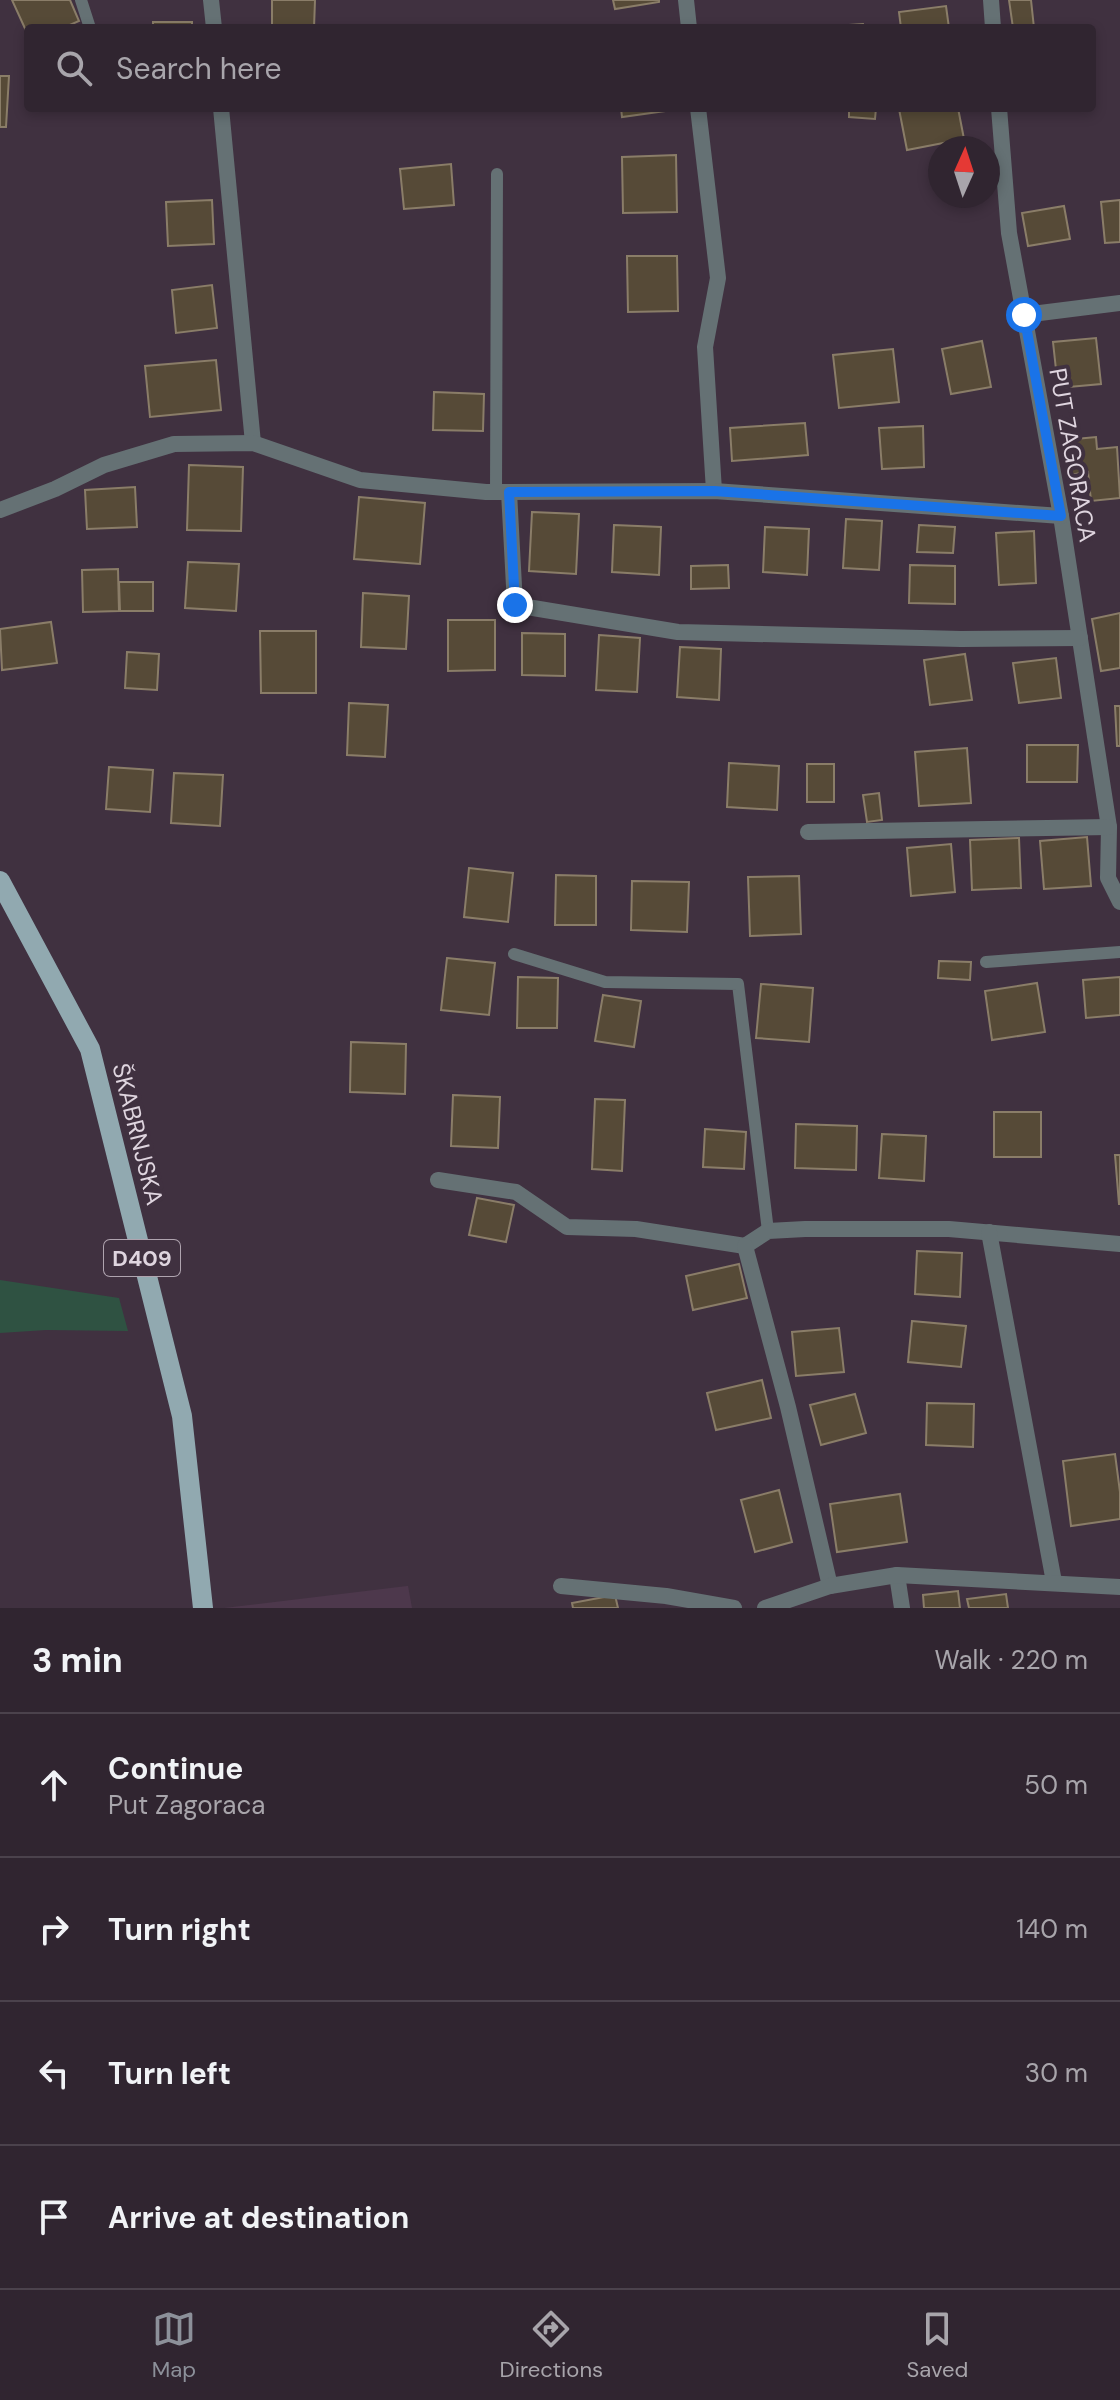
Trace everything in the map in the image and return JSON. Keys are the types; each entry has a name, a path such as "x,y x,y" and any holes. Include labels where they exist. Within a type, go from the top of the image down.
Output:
{"main road":[{"name":"ŠKABRNJSKA","path":"0,881 90,1049 182,1416 203,1608"}],"street":[{"path":"211,0 214,24"},
{"path":"686,0 689,24"},
{"path":"991,0 993,24"},
{"path":"221,112 253,443"},
{"path":"698,112 718,278 705,347 714,491"},
{"name":"PUT ZAGORACA","path":"999,112 1009,233 1080,638 1113,806 1109,827 1108,878 1120,902"},
{"path":"1024,315 1120,303"},
{"path":"0,510 55,489 104,465 174,444 253,443 360,480 502,492 714,491 1061,516"},
{"path":"502,492 515,605 678,632 961,639 1080,638"},
{"path":"808,832 1109,827"},
{"path":"438,1180 516,1192 567,1227 636,1229 745,1246 768,1231 805,1229 949,1229 1120,1244"},
{"path":"989,1232 1054,1582"},
{"path":"745,1246 788,1407 830,1586"},
{"path":"897,1575 902,1608"},
{"path":"765,1608 830,1586 897,1575 1120,1587"},
{"path":"561,1586 667,1602 734,1608"}],"lane":[{"path":"81,0 89,24"},
{"path":"497,174 502,492"},
{"path":"986,962 1120,952"},
{"path":"514,954 605,982 738,984 768,1231"}],"shaded area":[{"path":"407,1586 412,1608 224,1608"}],"green space":[{"path":"0,1280 119,1298 128,1331 0,1333"}],"building":[{"path":"12,0 70,0 79,21 72,24 24,26"},
{"path":"272,0 315,0 314,24 272,24"},
{"path":"613,0 659,0 659,2 615,9"},
{"path":"1009,0 1031,0 1034,24 1012,24"},
{"path":"946,6 948,24 900,24 899,12"},
{"path":"153,22 192,22 192,24"},
{"path":"0,76 9,76 6,127 0,127"},
{"path":"621,112 658,112 622,117"},
{"path":"849,112 876,112 875,119 849,117"},
{"path":"900,112 959,112 963,136 928,136 928,146 907,150"},
{"path":"676,155 677,212 623,213 622,157"},
{"path":"451,164 454,205 404,209 400,169"},
{"path":"212,200 214,244 168,246 166,202"},
{"path":"1120,200 1120,242 1105,243 1101,202"},
{"path":"1064,206 1070,239 1028,246 1022,213"},
{"path":"627,256 677,256 678,311 628,312"},
{"path":"212,285 217,328 176,333 172,290"},
{"path":"1096,338 1101,384 1058,388 1053,342"},
{"path":"982,341 991,387 951,394 942,349"},
{"path":"893,349 899,402 839,408 833,355"},
{"path":"216,360 221,410 150,417 145,366"},
{"path":"434,392 484,394 483,431 433,430"},
{"path":"805,423 808,455 732,461 730,428"},
{"path":"923,426 924,467 882,469 879,428"},
{"path":"1096,437 1097,449 1117,447 1120,498 1091,501 1088,472 1069,475 1065,440"},
{"path":"189,465 243,467 241,531 187,530"},
{"path":"135,487 137,527 87,529 85,490"},
{"path":"359,497 425,503 420,564 354,559"},
{"path":"532,512 579,514 576,574 529,571"},
{"path":"846,519 882,521 879,570 843,568"},
{"path":"614,525 661,527 659,575 612,572"},
{"path":"919,525 955,527 953,553 917,552"},
{"path":"765,527 809,529 807,575 763,572"},
{"path":"1034,531 1036,583 999,585 996,533"},
{"path":"188,562 239,564 236,611 185,608"},
{"path":"728,565 729,588 691,589 691,566"},
{"path":"910,565 955,566 955,604 909,603"},
{"path":"118,569 119,611 83,612 82,570"},
{"path":"119,582 153,582 153,611 120,611"},
{"path":"363,593 409,596 406,649 361,647"},
{"path":"1120,613 1120,668 1101,671 1092,619"},
{"path":"448,620 495,620 495,670 448,671"},
{"path":"51,622 57,663 2,670 0,629"},
{"path":"260,631 316,631 316,693 261,693"},
{"path":"522,633 565,634 565,676 522,675"},
{"path":"599,635 640,638 637,692 596,690"},
{"path":"680,647 721,649 719,700 677,697"},
{"path":"127,652 159,654 157,690 125,688"},
{"path":"965,654 972,700 930,705 924,660"},
{"path":"1056,658 1061,698 1019,703 1013,663"},
{"path":"349,703 388,705 385,757 347,755"},
{"path":"1115,706 1120,706 1120,746 1117,746"},
{"path":"1027,745 1078,745 1077,782 1027,782"},
{"path":"967,748 971,803 919,806 915,752"},
{"path":"729,763 779,766 777,810 727,807"},
{"path":"807,764 834,764 834,802 807,802"},
{"path":"109,767 153,770 150,812 106,809"},
{"path":"174,773 223,775 220,826 171,823"},
{"path":"879,793 882,820 867,822 863,795"},
{"path":"1087,837 1091,886 1044,889 1040,841"},
{"path":"1019,838 1021,888 972,890 970,840"},
{"path":"951,844 955,892 911,896 907,848"},
{"path":"469,868 513,873 508,922 464,917"},
{"path":"556,875 596,876 596,925 555,925"},
{"path":"799,876 801,934 750,936 748,877"},
{"path":"632,881 689,882 687,932 631,930"},
{"path":"447,958 495,963 489,1015 441,1010"},
{"path":"939,961 971,962 970,980 938,978"},
{"path":"518,977 558,978 557,1028 517,1028"},
{"path":"1120,977 1120,1015 1086,1018 1083,980"},
{"path":"1037,983 1045,1032 992,1040 985,991"},
{"path":"761,984 813,988 809,1042 756,1038"},
{"path":"603,995 641,1001 634,1047 595,1041"},
{"path":"351,1042 406,1044 405,1094 350,1092"},
{"path":"453,1095 500,1097 498,1148 451,1146"},
{"path":"595,1099 625,1100 622,1171 592,1169"},
{"path":"994,1112 1041,1112 1041,1157 994,1157"},
{"path":"796,1124 857,1126 856,1170 795,1168"},
{"path":"705,1129 746,1132 744,1169 703,1167"},
{"path":"882,1134 926,1136 924,1181 879,1178"},
{"path":"1115,1155 1120,1155 1120,1204 1119,1204"},
{"path":"477,1198 514,1205 506,1242 469,1235"},
{"path":"917,1251 962,1253 960,1297 915,1294"},
{"path":"739,1264 747,1298 693,1310 686,1276"},
{"path":"912,1321 966,1326 961,1367 908,1362"},
{"path":"839,1328 844,1372 796,1376 792,1332"},
{"path":"762,1380 771,1418 716,1430 707,1393"},
{"path":"855,1394 866,1433 821,1445 810,1405"},
{"path":"927,1403 974,1404 973,1447 926,1445"},
{"path":"1115,1454 1120,1519 1071,1526 1063,1461"},
{"path":"779,1490 792,1542 755,1552 741,1500"},
{"path":"900,1494 907,1542 837,1552 830,1504"},
{"path":"958,1591 960,1608 924,1608 923,1595"},
{"path":"1006,1594 1008,1608 969,1608 967,1599"},
{"path":"615,1595 618,1608 573,1608 572,1603"}],"route":[{"path":"515,605 509,492 714,491 1061,516 1024,315"}]}
